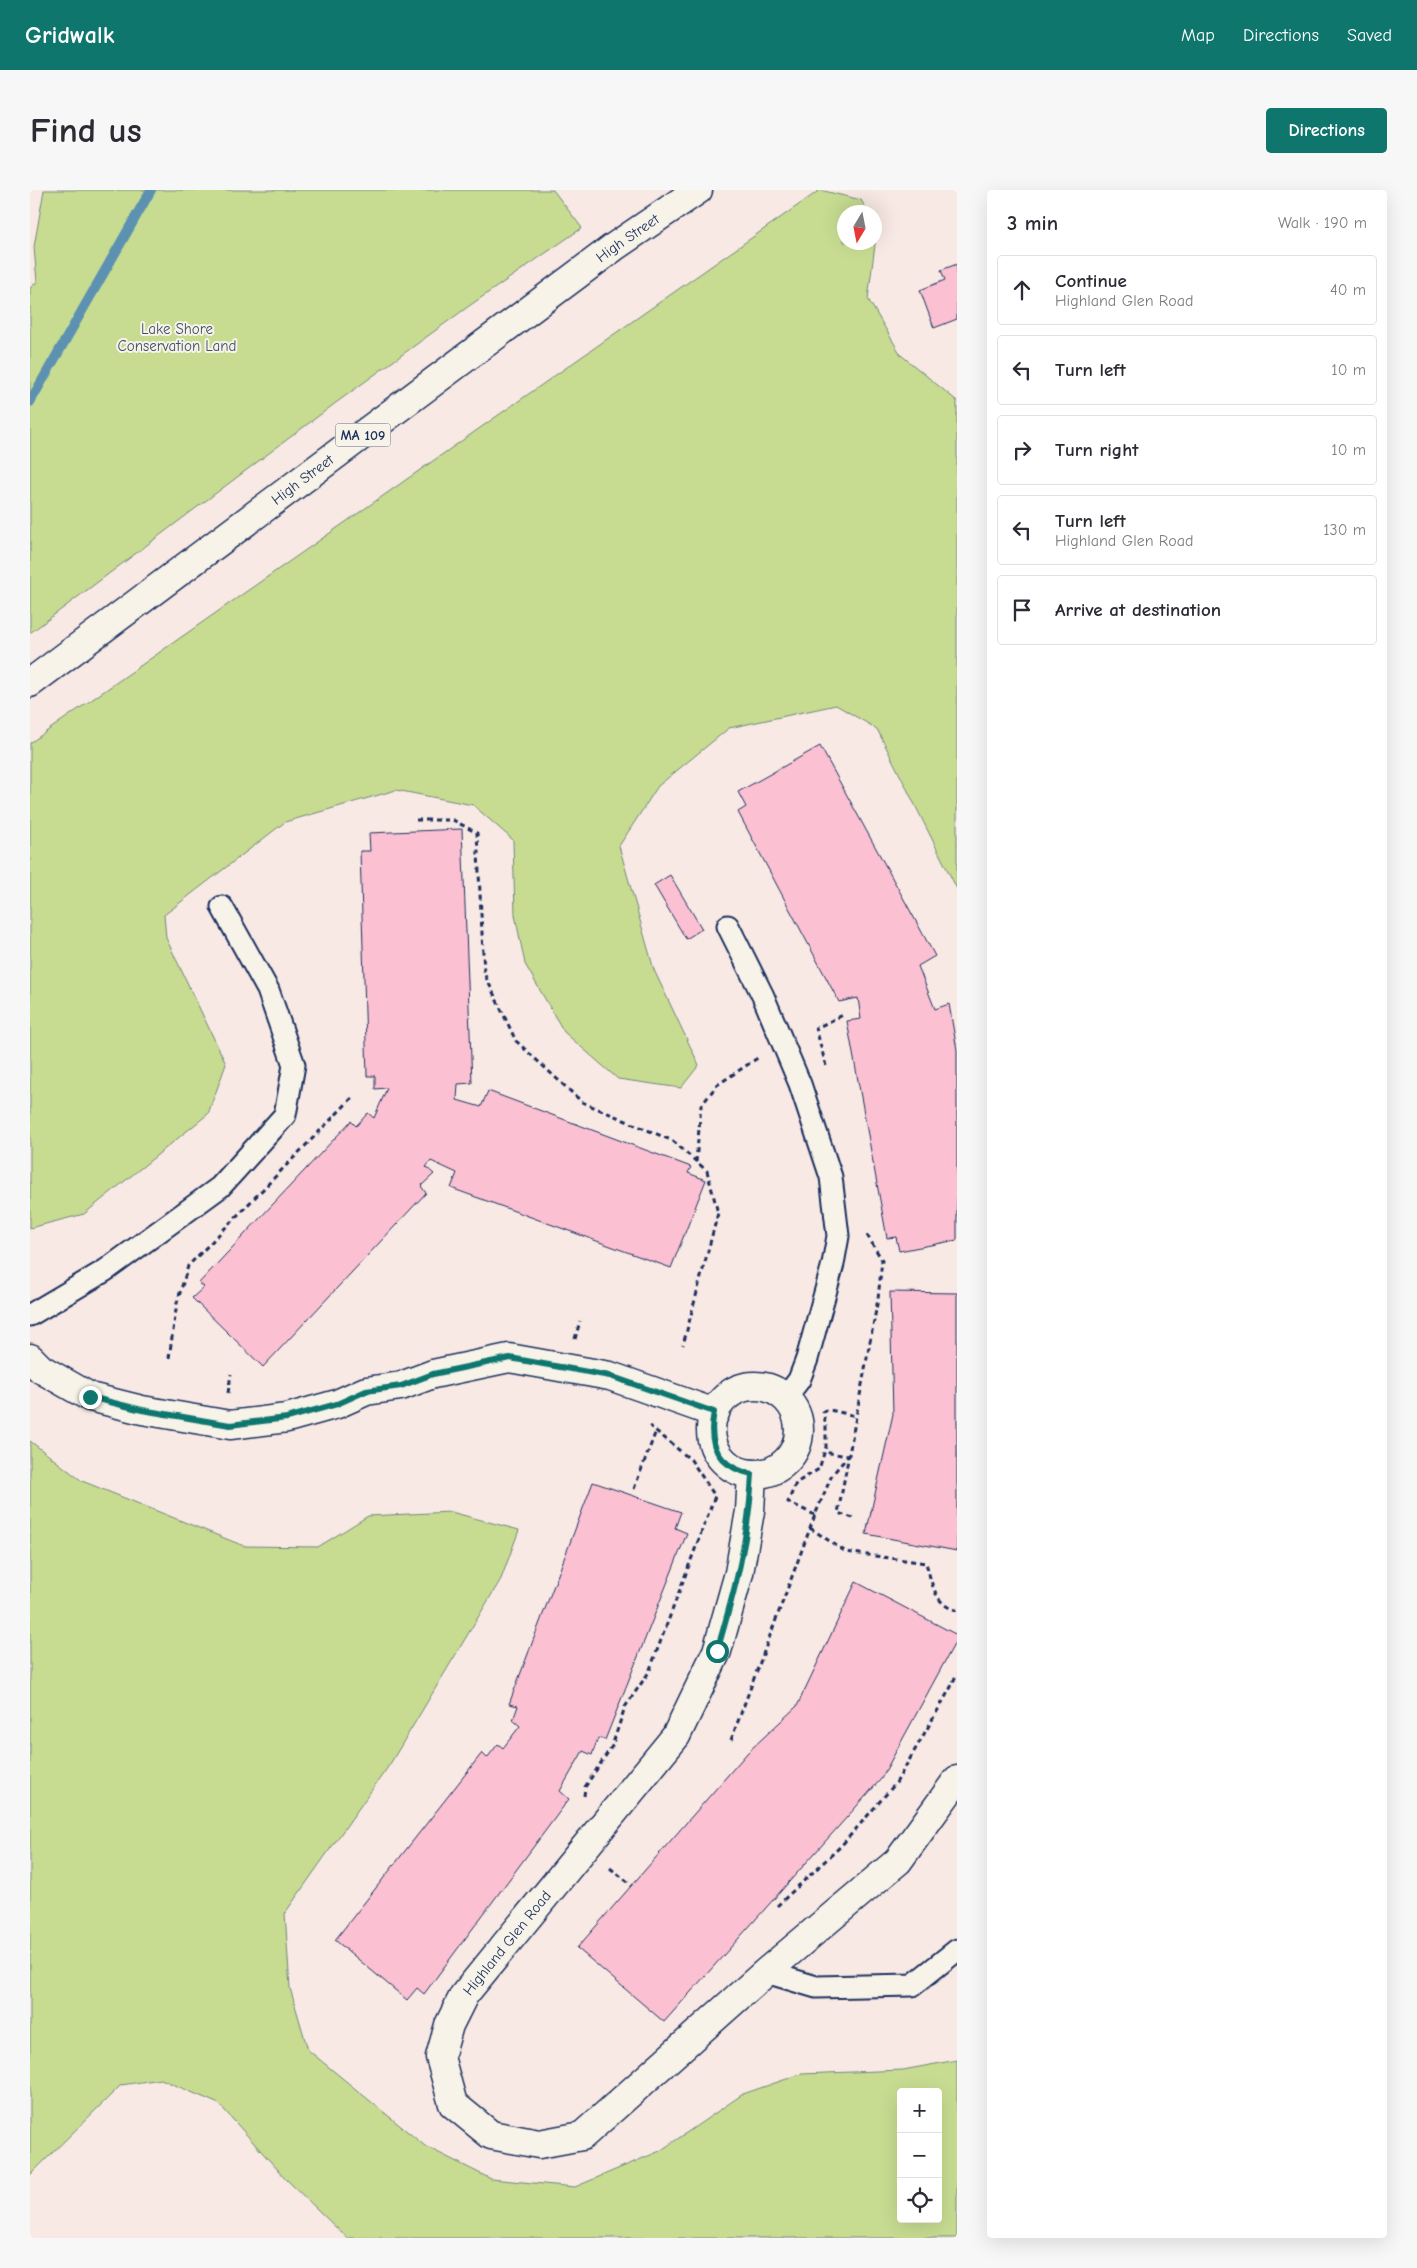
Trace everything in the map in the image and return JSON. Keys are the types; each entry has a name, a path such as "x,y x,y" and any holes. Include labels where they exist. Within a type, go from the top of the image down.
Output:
{"street":[{"name":"High Street","path":"30,683 614,247 698,190"},
{"path":"30,1358 41,1369 90,1397 142,1410 230,1425 287,1418 337,1404 366,1391 401,1386 433,1374 510,1358 610,1376 714,1412"},
{"path":"755,1386 771,1389 785,1398 795,1410 800,1425 799,1441 793,1455 782,1466 768,1473 752,1474 738,1471 727,1464 717,1453 712,1441 711,1426 714,1412 724,1399 738,1389 755,1386"},
{"name":"Highland Glen Road","path":"752,1474 750,1511 739,1573 717,1651 676,1736 464,1995 448,2025 440,2057 453,2104 491,2135 539,2144 582,2136 766,1972 898,1861 957,1780"}],"lane":[{"path":"30,1315 106,1270 220,1187 285,1115 294,1065 268,990 222,907"},
{"path":"728,926 763,996 796,1076 831,1177 838,1236 833,1264 807,1359 799,1380 785,1398"},
{"path":"766,1972 816,1987 913,1986 957,1950"}],"path":[{"path":"416,820 453,820 477,833 484,973 516,1040 582,1102 674,1141 707,1171 718,1213 683,1345"},
{"path":"696,1162 701,1106 717,1085 764,1054"},
{"path":"169,1358 177,1303 188,1266 352,1098"},
{"path":"815,1514 788,1502 796,1483 819,1469 824,1452 826,1424 822,1412 830,1410 856,1416"},
{"path":"584,1797 585,1787 612,1746 624,1708 649,1672 715,1496 691,1460 649,1425"},
{"path":"634,1490 656,1431"},
{"path":"732,1740 815,1514 832,1475 848,1456 824,1452"},
{"path":"810,1528 846,1552 926,1562 935,1596 951,1609 957,1610"},
{"path":"776,1906 841,1846 896,1783 951,1687 957,1673"},
{"path":"604,1862 628,1882"}],"green space":[{"name":"Lake Shore Conservation Land","path":"44,190 553,190 582,228 469,306 333,405 30,633 30,288 37,282 34,247"},
{"path":"820,190 861,200 864,205 837,205 837,250 874,250 868,299 901,355 957,401 957,889 877,729 836,705 729,728 658,786 619,846 654,970 699,1065 681,1088 618,1079 564,1032 525,964 515,915 513,840 473,805 396,790 285,822 164,915 166,938 226,1064 208,1114 84,1214 30,1228 30,743"},
{"path":"30,1441 82,1481 244,1546 318,1547 368,1516 451,1512 519,1530 501,1579 390,1764 285,1913 290,1988 308,2050 425,2146 491,2179 575,2187 660,2151 743,2094 801,2074 903,2070 957,2060 957,2238 347,2238 287,2180 219,2104 161,2079 121,2085 30,2175"}],"building":[{"path":"957,264 957,319 934,328 920,290 945,280 941,270"},
{"path":"820,746 935,956 918,966 935,1009 949,1004 957,1050 957,1240 899,1251 896,1237 887,1238 847,1021 861,1019 858,998 839,1002 738,812 746,807 738,792"},
{"path":"462,829 472,1083 458,1084 457,1100 481,1107 488,1091 691,1167 688,1173 706,1180 671,1268 451,1188 457,1173 431,1161 426,1167 434,1174 421,1186 426,1193 263,1367 192,1298 204,1287 199,1283 351,1121 356,1126 368,1113 374,1118 387,1088 375,1089 375,1076 367,1076 360,851 370,851 369,833"},
{"path":"670,875 702,929 686,939 654,885"},
{"path":"890,1292 957,1293 957,1551 866,1534 893,1414"},
{"path":"593,1482 681,1512 675,1528 687,1533 605,1740 598,1738 592,1755 583,1751 560,1791 569,1799 424,1994 417,1988 407,2000 335,1940 482,1753 487,1758 498,1744 503,1748 520,1726 513,1720 518,1706 509,1704"},
{"path":"856,1582 957,1635 957,1639 881,1779 664,2022 577,1948 748,1752 797,1706"}],"waterway":[{"path":"30,402 151,190"}],"route":[{"path":"90,1397 142,1410 230,1425 287,1418 337,1404 366,1391 401,1386 433,1374 510,1358 610,1376 714,1412 711,1426 712,1441 717,1453 727,1464 738,1471 752,1474 750,1511 739,1573 717,1651"}]}
